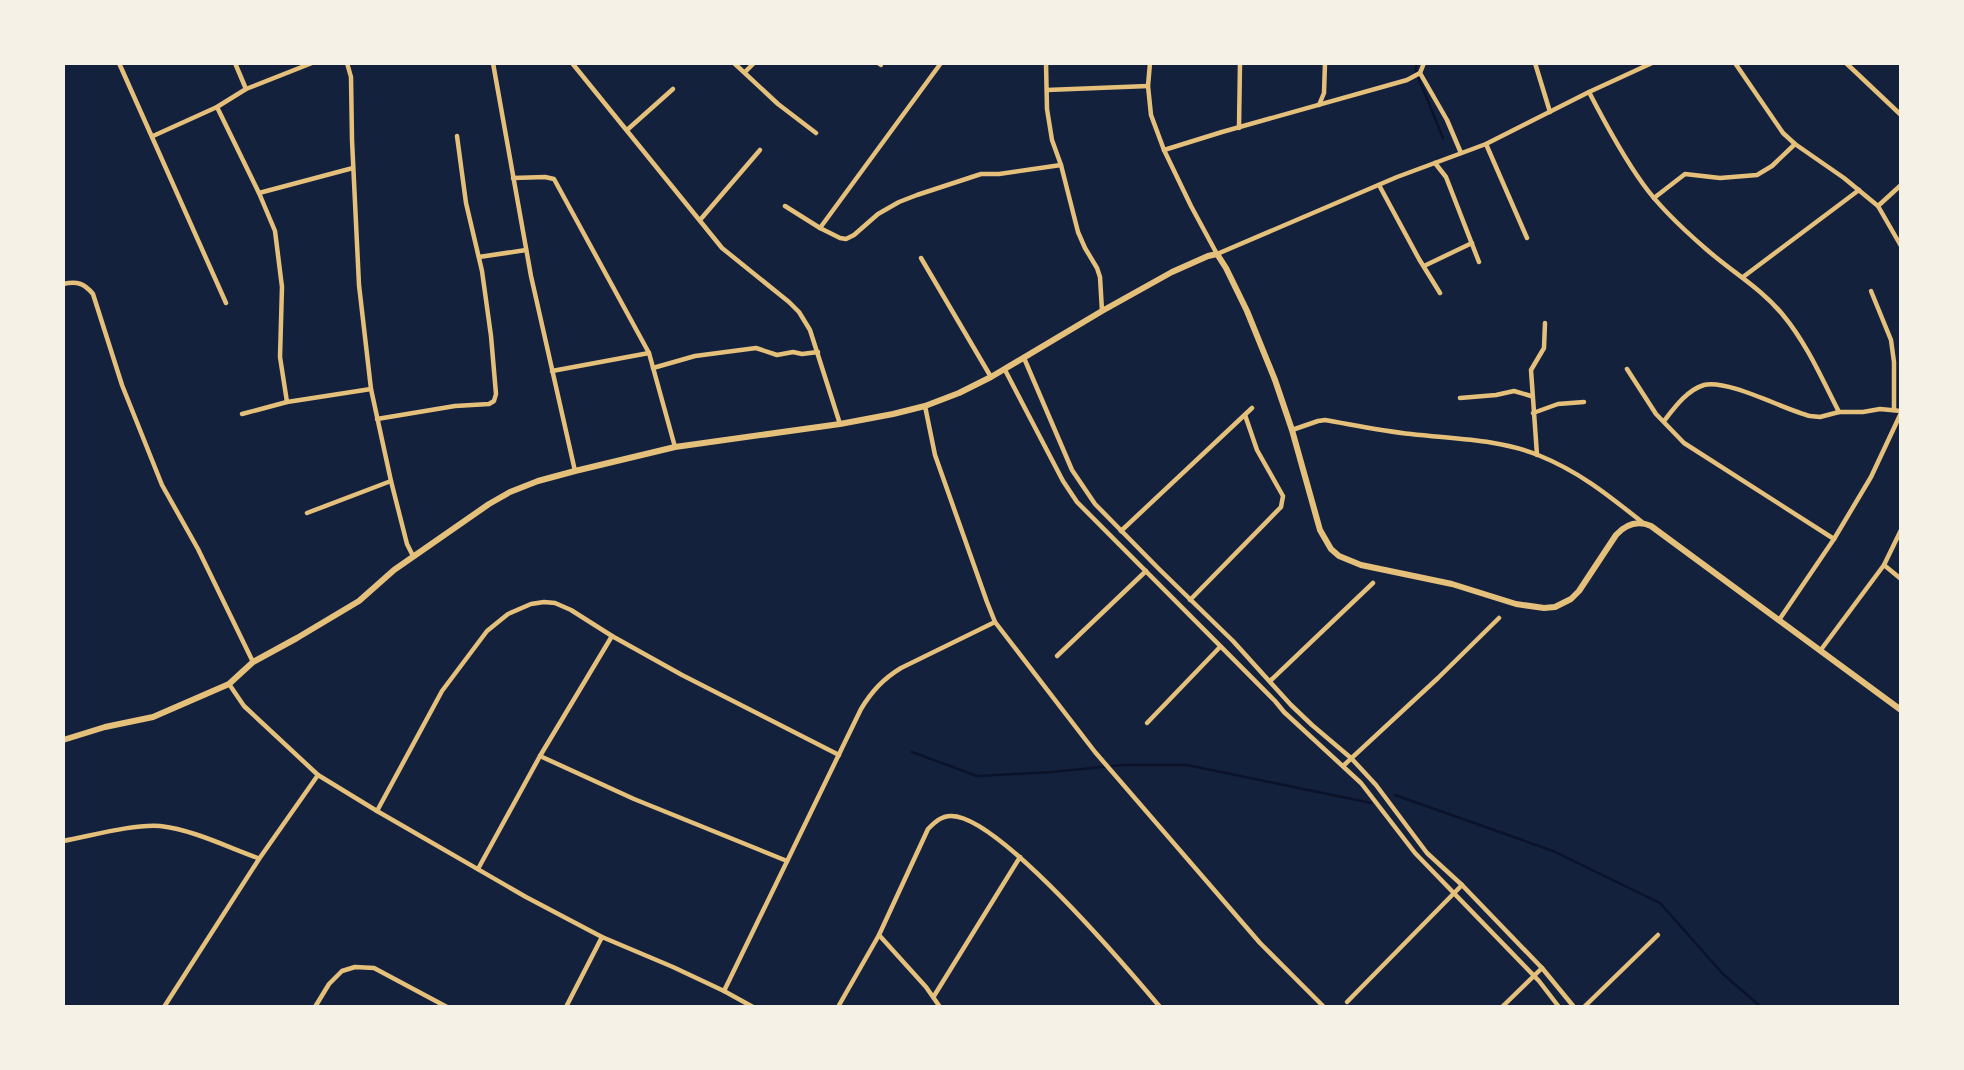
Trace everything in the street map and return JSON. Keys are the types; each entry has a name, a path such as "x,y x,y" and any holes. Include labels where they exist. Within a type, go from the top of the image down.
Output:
{"street":[{"path":"119,63 226,303"},
{"path":"235,63 246,89"},
{"path":"153,136 216,107 246,89 312,63"},
{"path":"347,63 351,77 359,285 371,389 391,481 407,544 413,556"},
{"path":"493,63 526,250 575,471"},
{"path":"572,63 722,248 799,312 810,330 840,424"},
{"path":"734,63 778,104 817,133"},
{"path":"745,72 754,63"},
{"path":"820,228 941,63"},
{"path":"1046,63 1047,109 1052,140 1078,232 1100,277 1102,311"},
{"path":"1150,63 1148,86 1151,115 1164,150 1247,311 1275,380 1324,538 1331,549 1339,556 1361,565 1452,584 1524,606 1544,608 1555,607 1571,599 1623,527 1642,522"},
{"path":"1239,128 1240,63"},
{"path":"1319,106 1324,93 1325,63"},
{"path":"1164,150 1407,80 1420,73 1424,63"},
{"path":"1535,63 1550,112"},
{"path":"63,740 105,727 153,717 229,684 253,662 359,601 413,556 510,492 538,481 675,447 840,424 925,406 1004,370 1172,272 1486,144 1652,63"},
{"path":"1735,63 1783,133 1878,206 1901,246"},
{"path":"1846,63 1901,116"},
{"path":"1420,73 1447,120 1461,153"},
{"path":"1047,90 1148,86"},
{"path":"627,130 673,89"},
{"path":"1589,92 1610,132 1654,198 1707,250 1760,290 1783,315 1800,338 1839,412"},
{"path":"216,107 275,230 282,300 280,357 287,402"},
{"path":"377,419 455,406 489,404 494,401 496,394 491,336 479,257 466,203 457,136"},
{"path":"1486,144 1527,238"},
{"path":"1654,198 1685,174 1720,177 1757,174 1773,166 1795,144"},
{"path":"700,220 760,150"},
{"path":"1435,163 1446,177 1479,262"},
{"path":"785,206 820,228 846,239 878,214 917,195 981,174 1061,165"},
{"path":"259,193 353,168"},
{"path":"513,178 554,179 649,353 675,447"},
{"path":"1380,185 1440,293"},
{"path":"1878,206 1901,185"},
{"path":"1743,277 1859,190"},
{"path":"1424,265 1472,243"},
{"path":"479,257 526,250"},
{"path":"921,258 991,377"},
{"path":"63,284 75,282 85,285 93,294 122,385 162,485 198,549 253,662"},
{"path":"1871,291 1891,340 1894,410"},
{"path":"1537,455 1531,369 1545,348 1545,323"},
{"path":"653,369 695,356 756,348 777,355 818,352"},
{"path":"552,371 649,353"},
{"path":"1024,358 1072,470 1095,504 1291,705 1351,758 1376,785 1427,853 1462,885 1542,968 1574,1007"},
{"path":"1627,369 1656,414 1684,443 1834,539"},
{"path":"1004,370 1077,502 1284,712 1374,798 1415,853 1534,976 1559,1007"},
{"path":"1664,421 1682,399 1704,385 1732,388 1810,416 1880,409 1901,412 1881,459 1834,539 1779,620"},
{"path":"242,414 287,402 371,389"},
{"path":"1460,398 1496,396 1514,391 1532,397"},
{"path":"1533,413 1558,404 1584,402"},
{"path":"925,406 935,454 995,621 1095,752 1260,943 1324,1007"},
{"path":"1121,531 1252,408"},
{"path":"1190,600 1284,501 1253,441 1245,415"},
{"path":"1292,430 1325,421 1508,445 1572,471 1593,483 1642,522 1706,565 1901,710"},
{"path":"307,513 391,481"},
{"path":"1820,651 1884,565 1901,530"},
{"path":"1884,565 1901,579"},
{"path":"1057,656 1146,571"},
{"path":"1270,681 1373,583"},
{"path":"377,811 442,691 487,631 508,614 531,604 544,602 555,603 571,610 612,636 839,755"},
{"path":"1343,766 1499,618"},
{"path":"724,991 861,709 875,687 889,675 995,621"},
{"path":"478,869 540,756 612,636"},
{"path":"1147,723 1220,647"},
{"path":"229,684 244,706 318,775 526,898 602,937 724,991 753,1007"},
{"path":"540,756 634,799 787,861"},
{"path":"164,1007 258,859 318,775"},
{"path":"838,1007 879,934 928,829 937,820 951,816 962,818 983,829 1020,857 1063,898 1160,1007"},
{"path":"63,841 125,829 158,826 188,832 258,859"},
{"path":"934,996 1020,857"},
{"path":"1348,1002 1462,885"},
{"path":"879,934 934,996 940,1007"},
{"path":"1584,1007 1658,934"},
{"path":"566,1007 602,937"},
{"path":"316,1007 329,984 342,971 355,967 374,968 447,1007"},
{"path":"1502,1007 1542,968"}],"waterway":[{"path":"1416,63 1416,72 1443,138"},
{"path":"912,752 977,776 1122,765 1187,765 1371,803"},
{"path":"1395,795 1553,851 1660,903 1723,974 1761,1007"}]}
